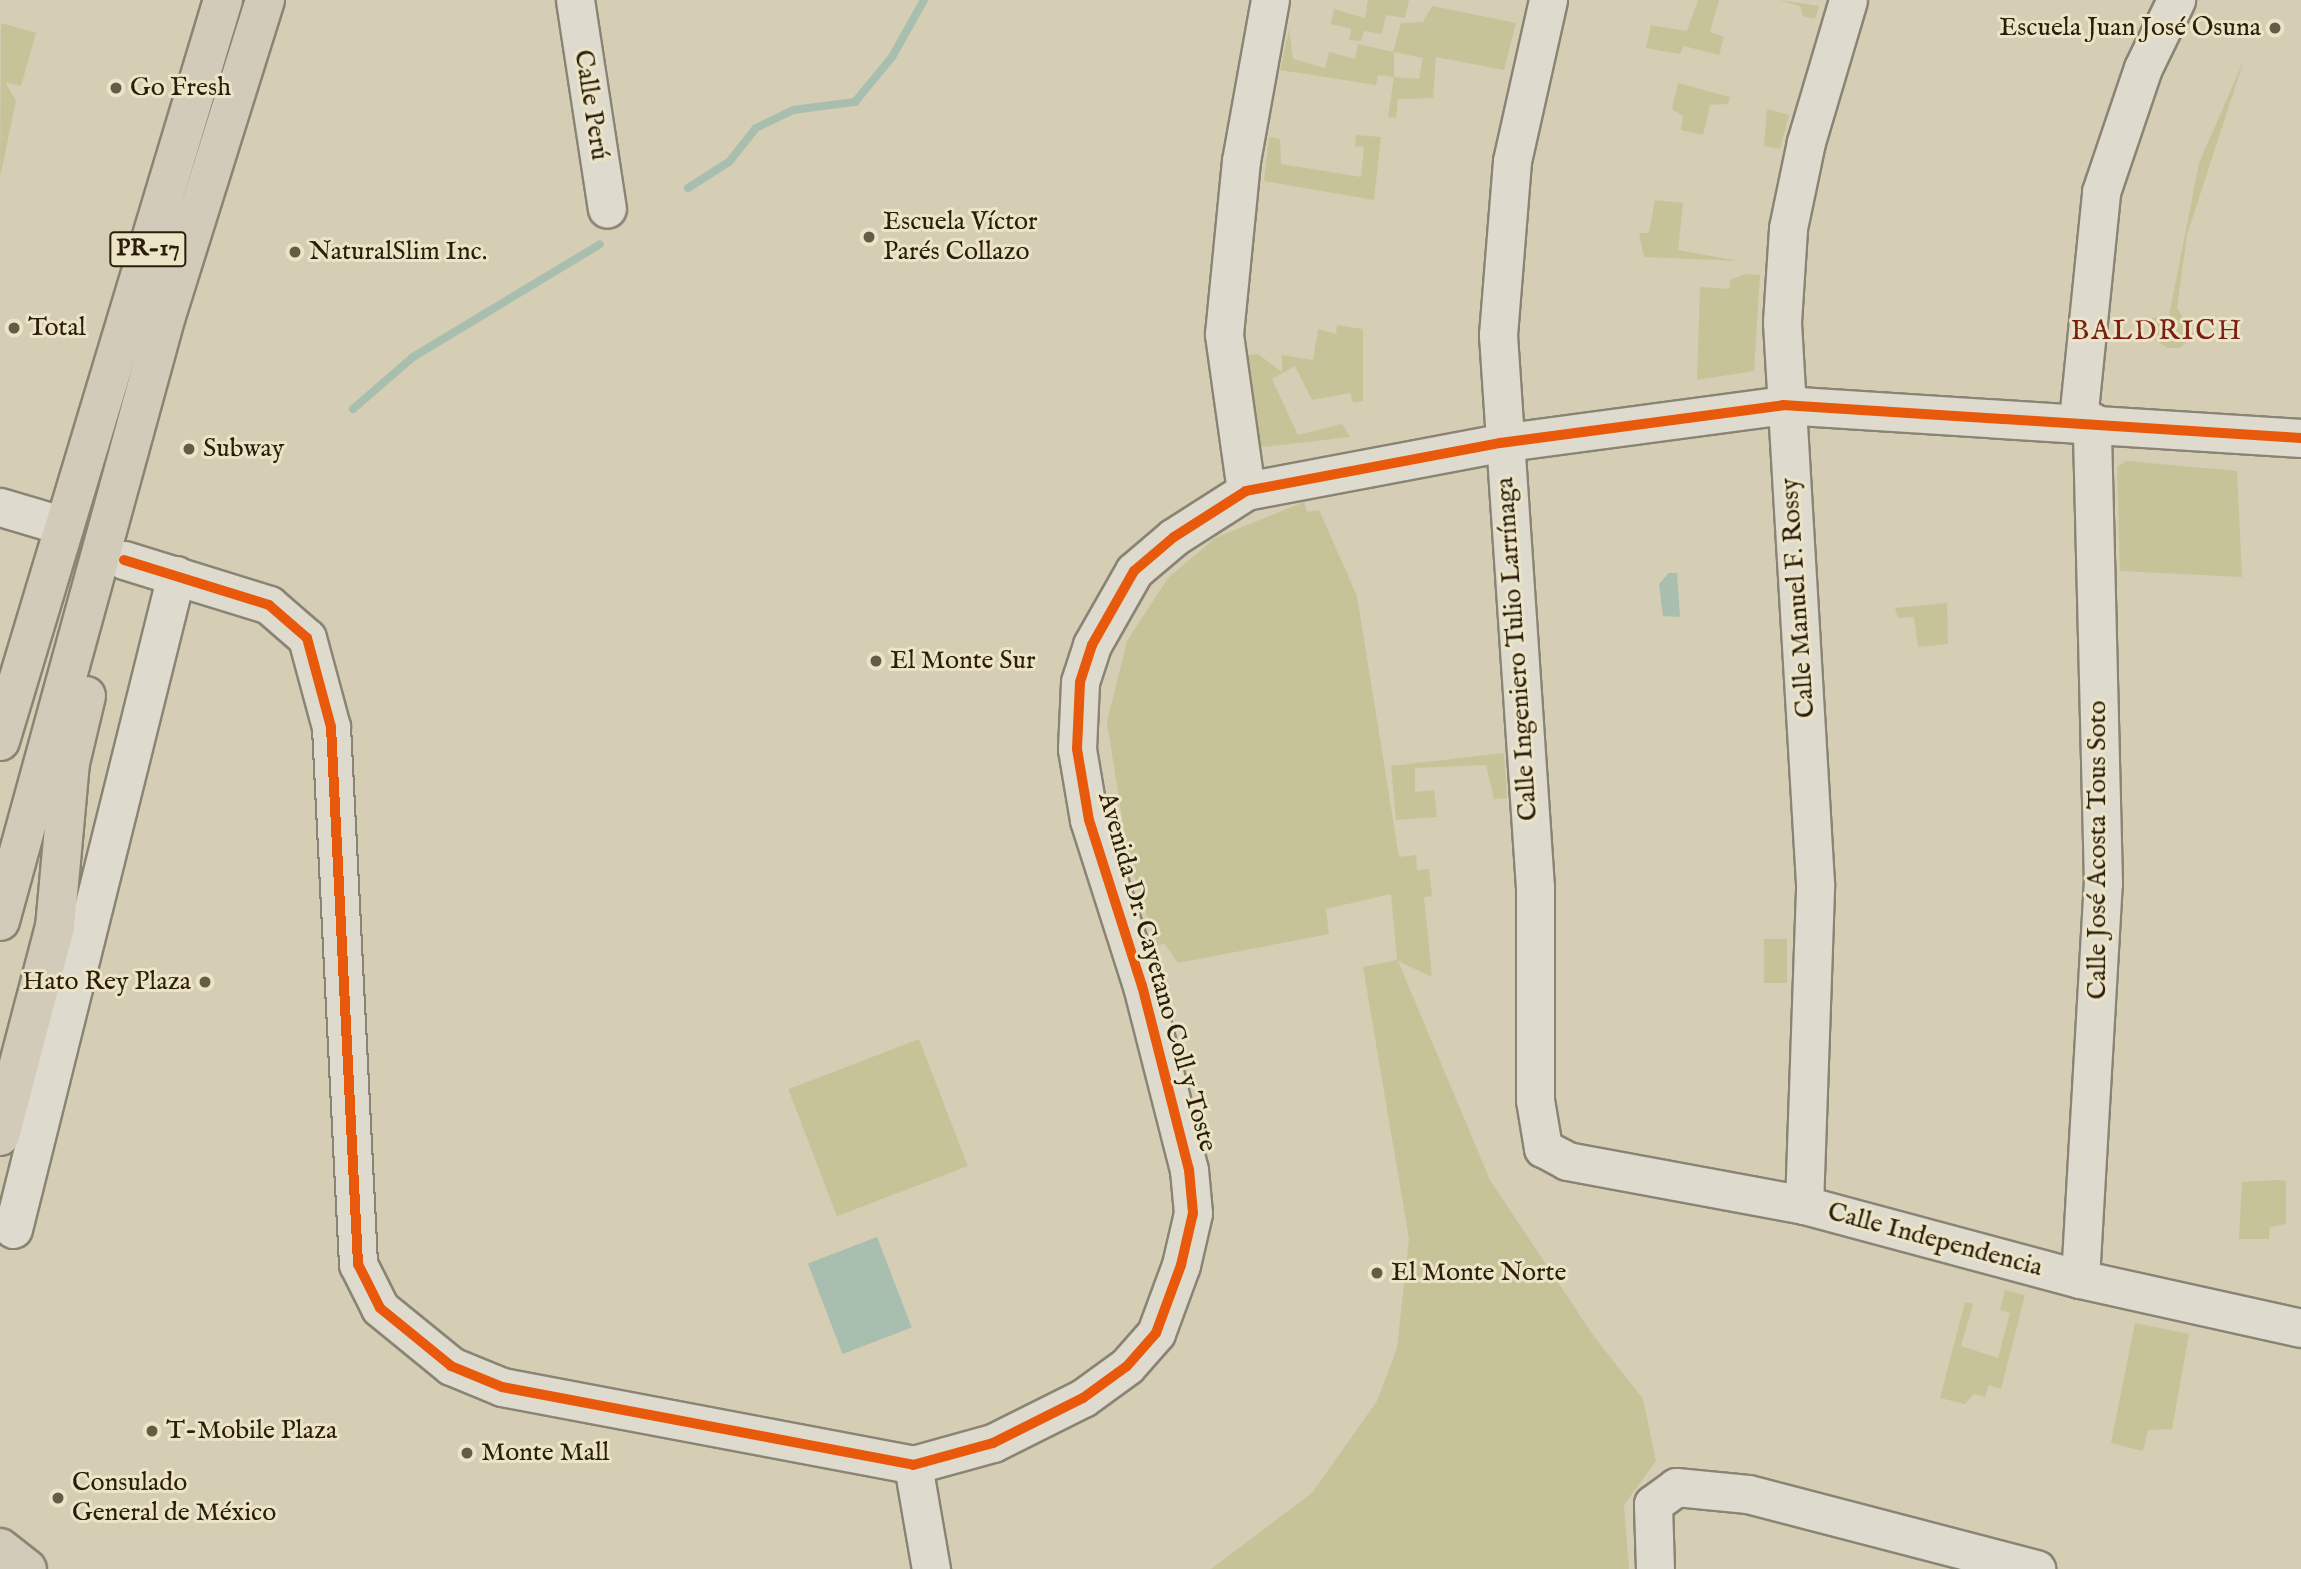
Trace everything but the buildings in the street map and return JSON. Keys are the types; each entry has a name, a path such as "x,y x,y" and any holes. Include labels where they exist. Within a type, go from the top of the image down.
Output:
{"highway":[{"name":"PR-17","path":"0,741 223,0"},
{"name":"PR-17","path":"0,921 109,565 166,316 265,0"},
{"path":"0,1136 55,927 76,730 109,565"},
{"path":"0,703 28,643"},
{"path":"0,1548 27,1569"}],"street":[{"name":"Calle Perú","path":"575,0 607,209"},
{"name":"Calle Ingeniero Tulio Larrínaga","path":"1548,0 1512,161 1501,261 1500,443 1535,887 1537,1122 1544,1147 1567,1161"},
{"name":"Calle Manuel F. Rossy","path":"1804,1205 1815,883 1783,405 1788,228 1824,68 1848,0"},
{"name":"Calle José Acosta Tous Soto","path":"2080,1279 2103,883 2085,420 2101,192 2143,68 2176,0"},
{"path":"1265,1 1241,161 1224,334 1247,491 1500,443 1783,405 2085,420 2301,438"},
{"name":"Avenida Dr. Cayetano Coll y Toste","path":"913,1465 993,1443 1083,1398 1127,1366 1156,1333 1181,1265 1193,1213 1189,1170 1142,986 1088,820 1079,780 1077,714 1092,645 1134,571 1247,491"},
{"path":"0,507 59,543"},
{"path":"109,565 176,575 272,606 307,638 331,727 358,1264 380,1308 451,1366 502,1387 913,1465 931,1569"},
{"path":"13,1229 176,575"},
{"name":"Calle Independencia","path":"1567,1161 1804,1205 2080,1279 2301,1328"},
{"path":"1655,1569 1651,1511 1656,1498 1676,1487 1748,1494 2036,1569"}],"shaded area":[{"path":"1368,0 1409,0 1405,18 1386,15 1382,34 1364,31 1361,41 1349,40 1351,29 1331,24 1334,9 1365,18"},
{"path":"1698,0 1719,0 1710,32 1724,37 1719,55 1684,46 1680,54 1646,48 1651,25 1687,31"},
{"path":"1778,0 1819,6 1815,19 1803,16 1800,6"},
{"path":"1432,6 1516,23 1504,70 1436,57 1433,98 1398,99 1396,118 1388,117 1394,77 1378,75 1376,85 1280,70 1289,29 1293,59 1325,68 1329,52 1355,59 1358,44 1393,52 1401,23 1423,22","holes":["1394,52 1423,58 1419,79 1394,77"]},
{"path":"1,23 36,33 21,86 5,82 16,101 0,177"},
{"path":"2244,60 2187,235 2177,308 2194,334 2180,348 2168,348 2152,338 2152,318 2169,316 2199,163"},
{"path":"1678,83 1730,97 1728,104 1710,105 1703,135 1681,130 1683,116 1672,109"},
{"path":"1767,109 1789,115 1780,149 1764,146"},
{"path":"1356,135 1381,137 1374,200 1264,181 1269,137 1280,139 1281,164 1361,177 1364,147 1355,146"},
{"path":"1655,200 1683,203 1678,250 1739,261 1644,257 1639,233 1649,233"},
{"path":"1745,274 1760,275 1754,371 1697,380 1700,287 1729,289 1730,280"},
{"path":"1337,325 1363,329 1363,401 1353,403 1350,393 1312,400 1295,366 1272,379 1298,435 1342,424 1350,437 1255,448 1247,355 1258,354 1282,372 1282,355 1313,360 1318,329 1336,334"},
{"path":"2126,461 2237,471 2242,577 2120,571 2117,467"},
{"path":"1304,502 1307,512 1319,510 1357,596 1399,857 1416,855 1417,870 1429,869 1432,896 1424,897 1432,977 1398,961 1490,1180 1593,1335 1643,1399 1656,1461 1624,1505 1629,1569 1211,1569 1312,1493 1377,1401 1397,1348 1409,1239 1363,967 1397,960 1391,894 1326,909 1329,934 1178,963 1165,944 1156,945 1128,856 1107,722 1127,641 1168,578 1215,538"},
{"path":"1669,573 1677,573 1680,617 1663,616 1659,584"},
{"path":"1947,603 1948,644 1918,647 1914,617 1898,618 1895,608"},
{"path":"1504,753 1507,798 1494,799 1486,765 1415,768 1415,792 1434,790 1437,817 1396,820 1391,766"},
{"path":"1764,939 1787,939 1787,983 1764,983"},
{"path":"919,1039 968,1166 837,1216 788,1089"},
{"path":"2286,1181 2286,1224 2270,1227 2269,1239 2239,1239 2242,1182"},
{"path":"877,1237 912,1328 843,1354 808,1264"},
{"path":"2005,1290 2025,1295 2001,1389 1989,1385 1985,1397 1974,1394 1965,1404 1940,1398 1965,1302 1973,1304 1961,1346 1998,1358 2010,1313 2000,1310"},
{"path":"2135,1323 2189,1334 2172,1429 2148,1430 2143,1451 2111,1443"}],"waterway":[{"path":"688,188 729,162 756,128 793,110 855,102 892,57 924,0"},
{"path":"353,409 413,357 600,244"}],"cycle path":[{"path":"124,560 269,605 307,638 331,727 358,1264 380,1308 451,1366 502,1387 913,1465 993,1443 1083,1398 1127,1366 1156,1333 1181,1265 1193,1213 1189,1170 1142,986 1089,820 1077,749 1080,682 1092,645 1134,571 1174,537 1246,491 1500,443 1783,405 2301,438"}],"place":[{"name":"Escuela Juan José Osuna","path":"2275,28"},
{"name":"Go Fresh","path":"116,88"},
{"name":"Escuela Víctor Parés Collazo","path":"869,237"},
{"name":"NaturalSlim Inc.","path":"295,252"},
{"name":"Total","path":"14,328"},
{"name":"Subway","path":"189,449"},
{"name":"El Monte Sur","path":"876,661"},
{"name":"Hato Rey Plaza","path":"205,982"},
{"name":"El Monte Norte","path":"1377,1273"},
{"name":"T-Mobile Plaza","path":"152,1431"},
{"name":"Monte Mall","path":"467,1453"},
{"name":"Consulado General de México","path":"58,1498"}],"district":[{"name":"BALDRICH","path":"2157,332"}]}
